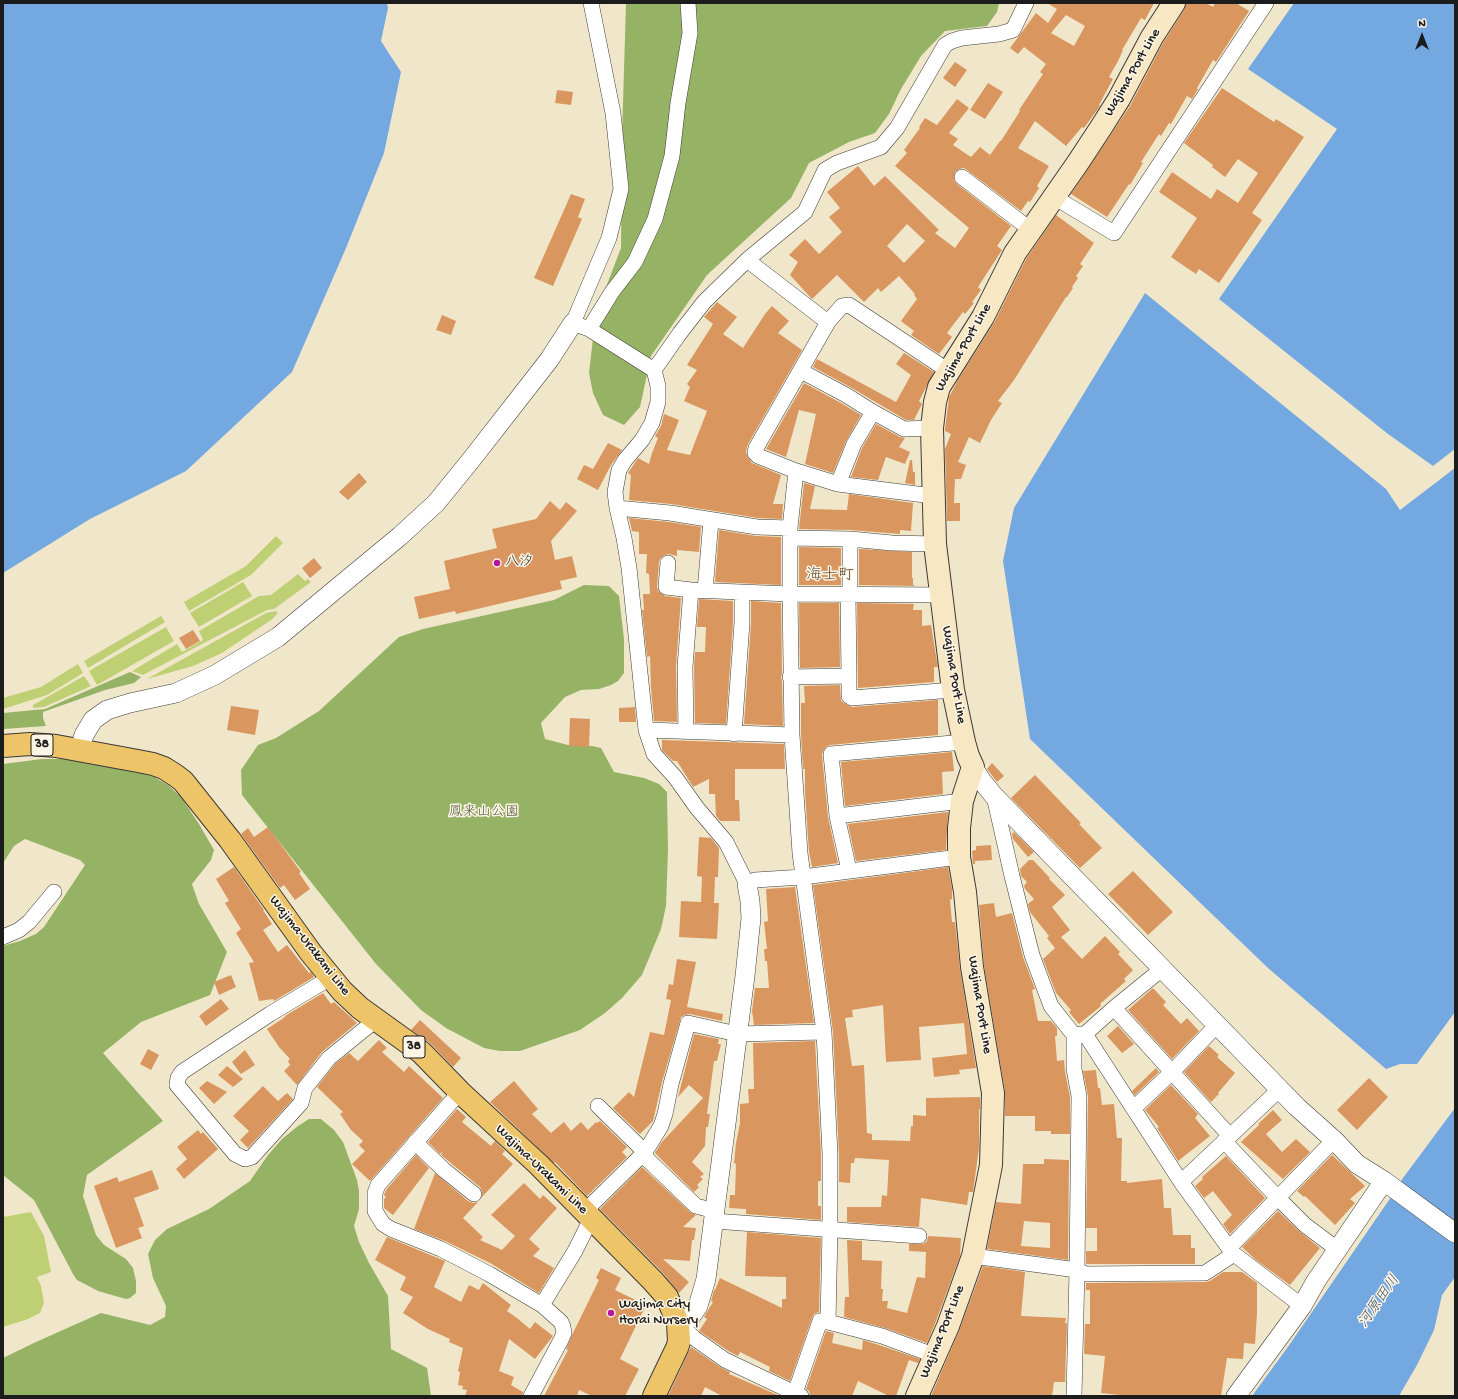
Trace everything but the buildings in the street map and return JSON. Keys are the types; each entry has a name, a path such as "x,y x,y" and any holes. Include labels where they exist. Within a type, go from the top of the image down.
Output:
{"main road":[{"name":"Wajima Port Line","path":"917,1396 936,1356 973,1256 991,1165 993,1093 972,967 965,892 959,857 959,828 962,801 973,767 964,742 953,690 935,544 932,428 935,402 939,387 950,372 983,317 1015,253 1102,126 1119,99 1152,37 1174,3"},
{"name":"Wajima-Urakami Line","path":"3,746 30,744 80,749 153,764 164,768 179,778 230,840 330,978 342,991 360,1008 421,1052 460,1092 539,1165 654,1281 667,1297 678,1323 679,1342 654,1396"}],"street":[{"path":"581,326 609,238 621,188 613,113 591,3"},
{"path":"80,749 84,735 93,720 107,710 130,703 176,693 215,675 278,637 400,536 436,503 549,360 612,292 635,262 655,219 672,156 678,103 690,33 688,3"},
{"path":"654,370 704,302 747,260 805,212 825,170 837,163 881,147 897,128 945,45 962,38 999,34 1013,30 1026,3"},
{"path":"1054,197 1114,233 1266,3"},
{"path":"962,177 1031,230"},
{"path":"747,260 827,323"},
{"path":"933,496 838,484 796,471 758,456 755,453 756,448 827,327 827,323 842,306 849,305 950,372"},
{"path":"581,326 654,370 658,386 658,402 652,423 642,440 625,460 619,470 615,492 629,568 646,730 654,754 675,777 697,808 726,842 747,884 750,901 751,918 706,1280 698,1306 689,1319 678,1323 694,1338 725,1360 798,1395 820,1320 882,1336 936,1356"},
{"path":"801,371 904,429 932,428"},
{"path":"838,484 854,444 873,412"},
{"path":"796,471 790,533 790,677 792,735 800,853 824,1032 830,1154 828,1322"},
{"path":"617,508 670,513 790,533 892,543 935,544"},
{"path":"686,732 685,667 711,520"},
{"path":"850,539 849,696 852,698 953,690"},
{"path":"668,563 666,587 698,591 849,595 941,595"},
{"path":"734,734 742,623 742,593"},
{"path":"790,677 849,676"},
{"path":"646,730 792,735"},
{"path":"849,870 837,816 831,757 832,754 964,742"},
{"path":"973,767 994,796 1280,1089 1357,1164 1389,1185 1455,1233"},
{"path":"994,796 1032,955 1051,1006 1080,1035 1134,1108 1181,1182 1231,1251 1302,1306"},
{"path":"837,816 962,801"},
{"path":"747,884 755,880 803,877 959,857"},
{"path":"3,937 19,930 29,922 54,892"},
{"path":"1074,1396 1078,1270 1079,1096 1074,1069 1080,1035 1162,969"},
{"path":"330,978 270,1014 182,1072 178,1078 177,1085 235,1154 245,1159 252,1157 301,1103 305,1088 329,1058 377,1019"},
{"path":"1114,1008 1172,1072 1278,1198 1305,1225 1337,1249"},
{"path":"542,1305 575,1251 588,1216 645,1152 663,1120 671,1084 688,1023 737,1034 824,1032"},
{"path":"1134,1108 1172,1072 1217,1025"},
{"path":"1181,1182 1226,1138 1280,1089"},
{"path":"460,1092 378,1185 375,1193 375,1211 383,1224 391,1229 441,1249 502,1282 542,1305 561,1322 564,1333 562,1340 532,1396"},
{"path":"598,1106 645,1152 647,1159 696,1206 715,1216 830,1230 919,1236"},
{"path":"973,1256 1078,1270 1086,1274 1205,1273 1231,1251 1278,1198 1334,1140"},
{"path":"415,1142 444,1170 474,1194"},
{"path":"1236,1396 1302,1306 1337,1249 1389,1185"}],"green space":[{"path":"626,3 999,3 997,12 987,26 945,31 921,56 901,89 889,114 875,133 849,142 809,163 791,198 707,275 651,356 640,407 624,425 603,415 593,393 589,373 596,313 621,248 622,137"},
{"path":"276,536 283,543 251,575 189,611 184,602 246,566"},
{"path":"298,574 305,581 308,579 311,582 274,609 267,610 143,675 132,671 177,644 182,652 203,640 199,631 259,596 271,595"},
{"path":"243,582 252,596 199,627 190,613"},
{"name":"鳳来山公園","path":"584,585 609,586 619,596 624,639 624,673 618,681 611,685 599,689 581,690 565,697 541,723 545,739 568,745 601,748 614,772 644,778 659,784 667,792 668,850 666,906 661,929 642,975 622,998 605,1013 580,1030 520,1051 500,1051 484,1048 446,1028 421,1010 376,964 242,795 241,770 258,745 276,738 319,711 399,637 423,629 554,600"},
{"path":"276,611 278,613 271,620 222,653 193,666 147,679 266,613"},
{"path":"161,616 165,622 88,668 84,661"},
{"path":"166,627 174,641 97,685 89,671"},
{"path":"78,664 83,673 47,695 3,709 3,698 41,687"},
{"path":"130,672 141,677 134,683 105,690 43,712 43,718 46,726 3,729 3,713 45,709"},
{"path":"84,676 91,686 44,707 33,708 33,705"},
{"path":"42,759 74,759 110,762 154,777 168,785 181,797 214,850 211,860 192,884 199,904 227,952 210,995 141,1022 103,1053 163,1121 87,1175 83,1196 96,1235 104,1245 126,1259 133,1268 136,1281 136,1293 130,1298 126,1299 98,1291 77,1280 34,1200 3,1175 3,946 36,934 44,927 85,865 80,860 25,839 14,846 3,863 3,764"},
{"path":"309,1119 321,1119 334,1130 343,1142 357,1180 359,1191 359,1209 354,1226 359,1242 369,1263 388,1296 391,1349 427,1368 431,1396 3,1396 3,1358 101,1313 150,1325 165,1317 166,1306 153,1278 148,1254 155,1240 167,1229 209,1209 250,1181 268,1155 282,1139"},
{"path":"31,1212 44,1236 51,1272 37,1277 41,1286 44,1303 40,1313 28,1319 3,1327 3,1217"}],"water":[{"path":"3,3 387,3 388,8 381,41 401,72 384,153 346,248 292,372 186,471 90,519 3,573"},
{"path":"1294,3 1455,4 1455,449 1433,466 1388,434 1219,299 1337,129 1248,69"},
{"path":"1145,293 1386,489 1400,510 1455,468 1455,1012 1417,1064 1400,1064 1386,1069 1268,968 1030,739 1003,561 1014,508"},
{"name":"河原田川","path":"1455,1108 1455,1277 1442,1295 1434,1330 1417,1365 1399,1396 1252,1396 1290,1344 1403,1178"}],"place":[{"name":"八汐","path":"497,563"},
{"name":"Wajima City Horai Nursery","path":"611,1313"}],"district":[{"name":"海士町","path":"830,577"}]}
